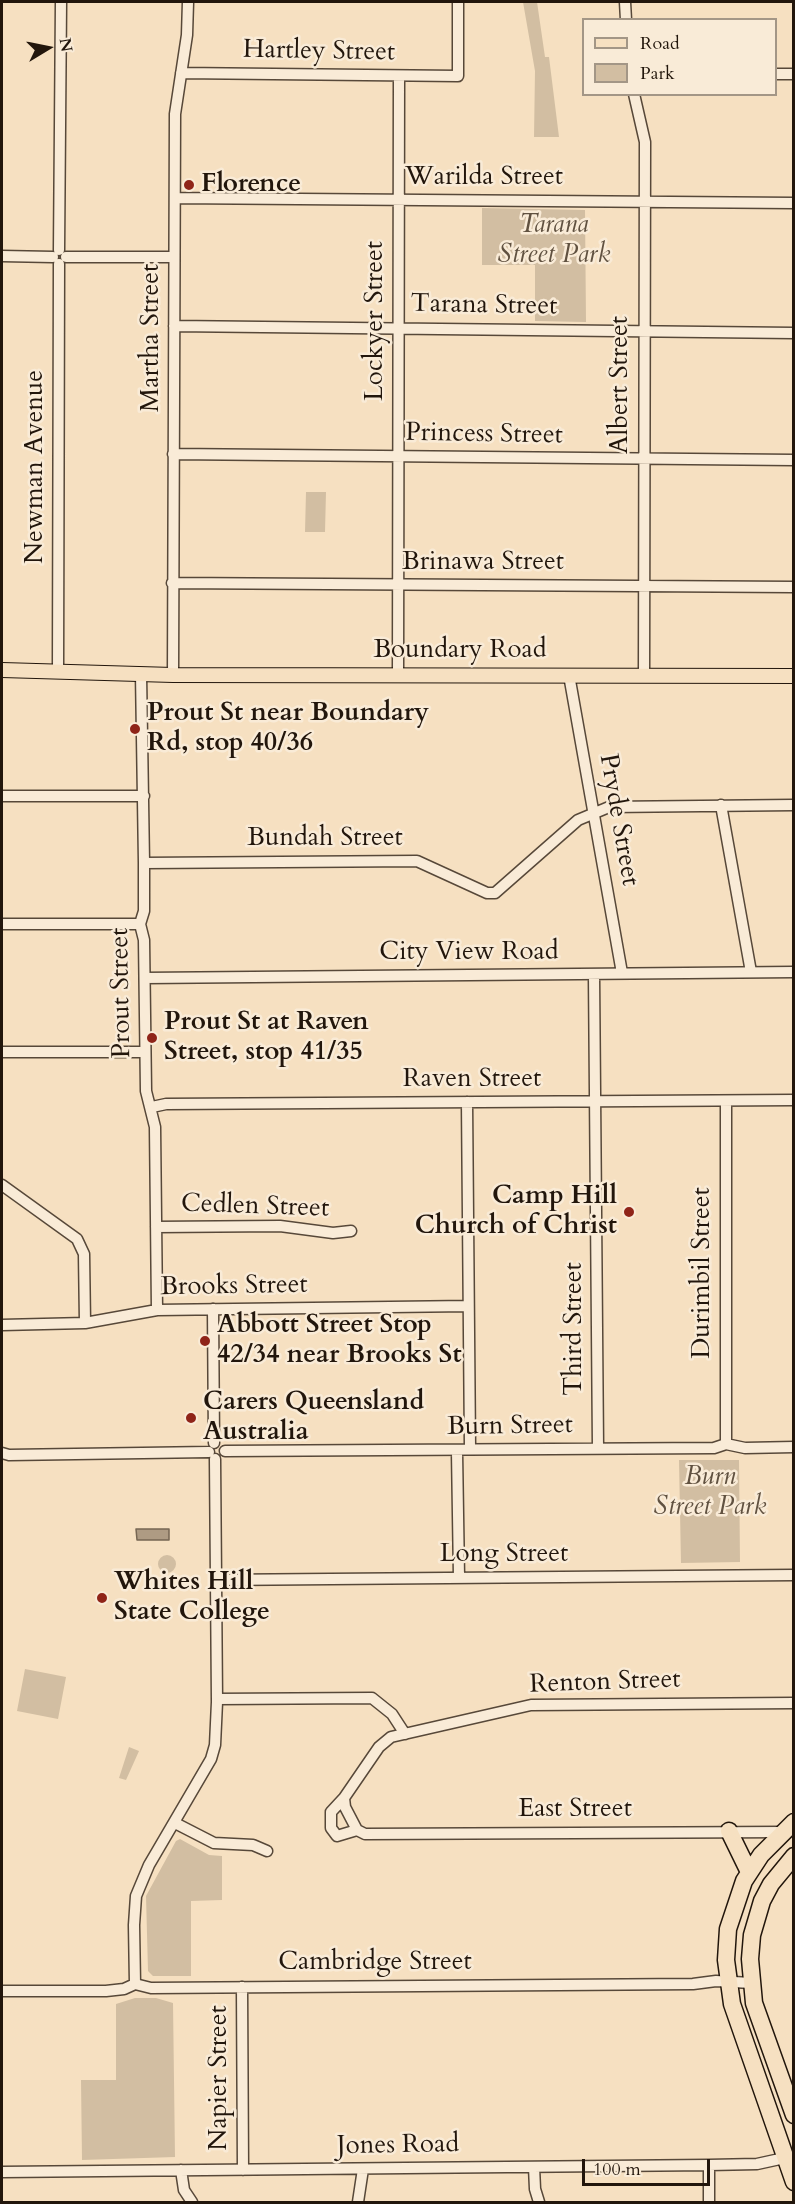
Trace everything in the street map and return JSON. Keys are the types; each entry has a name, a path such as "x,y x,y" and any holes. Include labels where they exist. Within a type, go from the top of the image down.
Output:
{"highway":[{"path":"790,1829 749,1872 728,1929 726,1960 728,1983 738,2021 790,2157 794,2181"},
{"path":"729,1831 749,1872"},
{"path":"794,1856 771,1884 757,1916 751,1947 751,1983 758,2014 794,2115"}],"main road":[{"name":"Boundary Road","path":"2,670 172,675 794,676"},
{"name":"Boundary Road","path":"2,680 126,674"}],"street":[{"name":"Newman Avenue","path":"58,671 61,2"},
{"name":"Martha Street","path":"172,675 175,114 188,2"},
{"name":"Hartley Street","path":"181,73 458,76 458,2"},
{"path":"625,2 626,18"},
{"path":"777,74 794,74"},
{"name":"Lockyer Street","path":"398,675 399,76"},
{"name":"Albert Street","path":"634,96 645,142 644,676"},
{"name":"Warilda Street","path":"175,198 794,203"},
{"path":"2,256 174,258"},
{"name":"Tarana Street","path":"174,326 794,333"},
{"name":"Princess Street","path":"173,454 794,460"},
{"name":"Brinawa Street","path":"172,583 794,587"},
{"name":"Prout Street","path":"141,674 144,911 140,924 144,940 146,1091 152,1107 155,1127 158,1310"},
{"name":"Pryde Street","path":"569,675 622,974"},
{"path":"2,796 144,796"},
{"name":"Bundah Street","path":"144,863 411,860 487,892 495,893 578,820 609,807 794,804"},
{"path":"721,806 751,972"},
{"path":"2,924 140,924"},
{"name":"City View Road","path":"145,978 794,972"},
{"path":"594,975 595,1102"},
{"path":"2,1052 145,1052"},
{"name":"Raven Street","path":"152,1107 794,1100"},
{"name":"Durimbil Street","path":"726,1101 726,1444"},
{"path":"467,1102 470,1448"},
{"name":"Third Street","path":"595,1102 598,1448"},
{"path":"2,1185 77,1239 84,1254 85,1323"},
{"name":"Cedlen Street","path":"156,1227 280,1226 333,1233 351,1231"},
{"name":"Brooks Street","path":"2,1325 85,1323 158,1310 468,1306"},
{"path":"135,1983 136,1896 146,1872 211,1759 217,1699 213,1309"},
{"name":"Burn Street","path":"213,1451 222,1444 225,1451 457,1452 470,1448 714,1448 726,1444 745,1448 794,1448"},
{"path":"2,1453 9,1455 213,1451"},
{"path":"457,1452 459,1577"},
{"name":"Long Street","path":"215,1580 794,1575"},
{"path":"217,1699 372,1698 392,1714 405,1734"},
{"name":"Renton Street","path":"357,1830 337,1836 331,1828 331,1812 344,1798 379,1747 390,1737 545,1704 794,1702"},
{"path":"344,1798 345,1807 357,1830"},
{"path":"175,1823 214,1843 253,1845 267,1851"},
{"name":"East Street","path":"357,1830 365,1834 790,1829"},
{"name":"Cambridge Street","path":"2,1991 106,1991 124,1989 135,1983 151,1988 751,1983"},
{"name":"Napier Street","path":"242,1987 243,2170"},
{"name":"Jones Road","path":"2,2172 709,2165 757,2164 790,2157"},
{"path":"709,2165 709,2202"},
{"path":"534,2167 538,2202"},
{"path":"358,2202 363,2169"},
{"path":"181,2170 184,2190 192,2202"}],"green space":[{"path":"523,2 537,2 545,57 549,57 559,137 534,137 535,71"},
{"name":"Tarana Street Park","path":"482,208 585,210 586,322 535,321 535,265 482,265"},
{"path":"306,492 326,492 325,532 305,532"},
{"name":"Burn Street Park","path":"679,1460 739,1460 740,1562 681,1563"},
{"path":"167,1555 173,1558 176,1564 173,1570 167,1573 161,1570 158,1564 161,1558"},
{"path":"25,1669 66,1677 58,1719 17,1711"},
{"path":"129,1747 139,1751 126,1780 119,1778"},
{"path":"180,1839 209,1855 222,1856 222,1900 191,1901 191,1976 153,1976 148,1971 146,1896 176,1841"},
{"path":"135,1998 156,1998 173,2003 175,2157 82,2160 81,2080 116,2080 116,2004"}],"shaded area":[{"path":"136,1529 169,1529 169,1540 137,1540"}],"place":[{"name":"Florence","path":"189,185"},
{"name":"Prout St near Boundary Rd, stop 40/36","path":"135,729"},
{"name":"Prout St at Raven Street, stop 41/35","path":"152,1038"},
{"name":"Camp Hill Church of Christ","path":"629,1212"},
{"name":"Abbott Street Stop 42/34 near Brooks St","path":"205,1341"},
{"name":"Carers Queensland Australia","path":"191,1418"},
{"name":"Whites Hill State College","path":"102,1598"}]}
